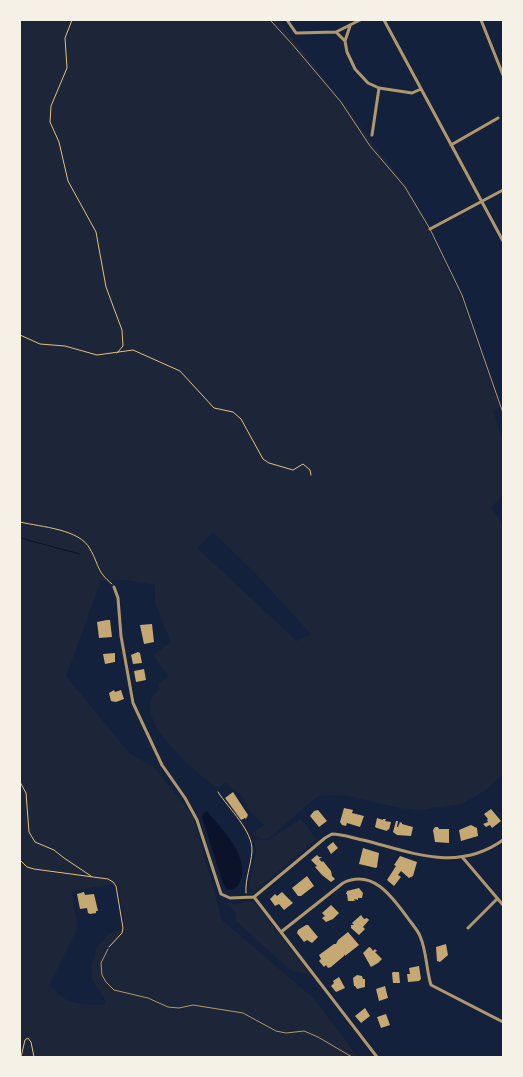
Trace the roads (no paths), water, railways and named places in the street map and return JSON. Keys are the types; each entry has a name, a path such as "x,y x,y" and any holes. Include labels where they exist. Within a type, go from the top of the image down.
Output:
{"street":[{"path":"287,20 296,33 336,32 360,20"},
{"path":"384,20 503,241"},
{"path":"481,20 503,75"},
{"path":"350,26 345,41 347,52 355,69 368,83 380,88 412,93 421,89"},
{"path":"336,32 345,41"},
{"path":"372,135 380,88"},
{"path":"451,145 498,118"},
{"path":"430,229 503,190"},
{"path":"114,587 118,598 120,636 133,703 162,765 185,798 197,820 221,894 230,898 254,897 332,834 437,858 463,858 494,847 503,840"},
{"path":"463,858 503,905"},
{"path":"281,932 342,883 353,879 369,880 394,899 418,932 427,956 431,984 503,1022"},
{"path":"254,897 377,1057"},
{"path":"468,928 497,899"}],"lane":[{"path":"270,20 341,102 370,146 405,187 430,229 462,295 503,413"},
{"path":"108,949 101,962 102,974 106,982 114,990 148,998 168,1007 179,1008 193,1005 242,1012 276,1031 286,1033 304,1031 352,1057"}],"waterway":[{"path":"20,538 80,554"}]}
